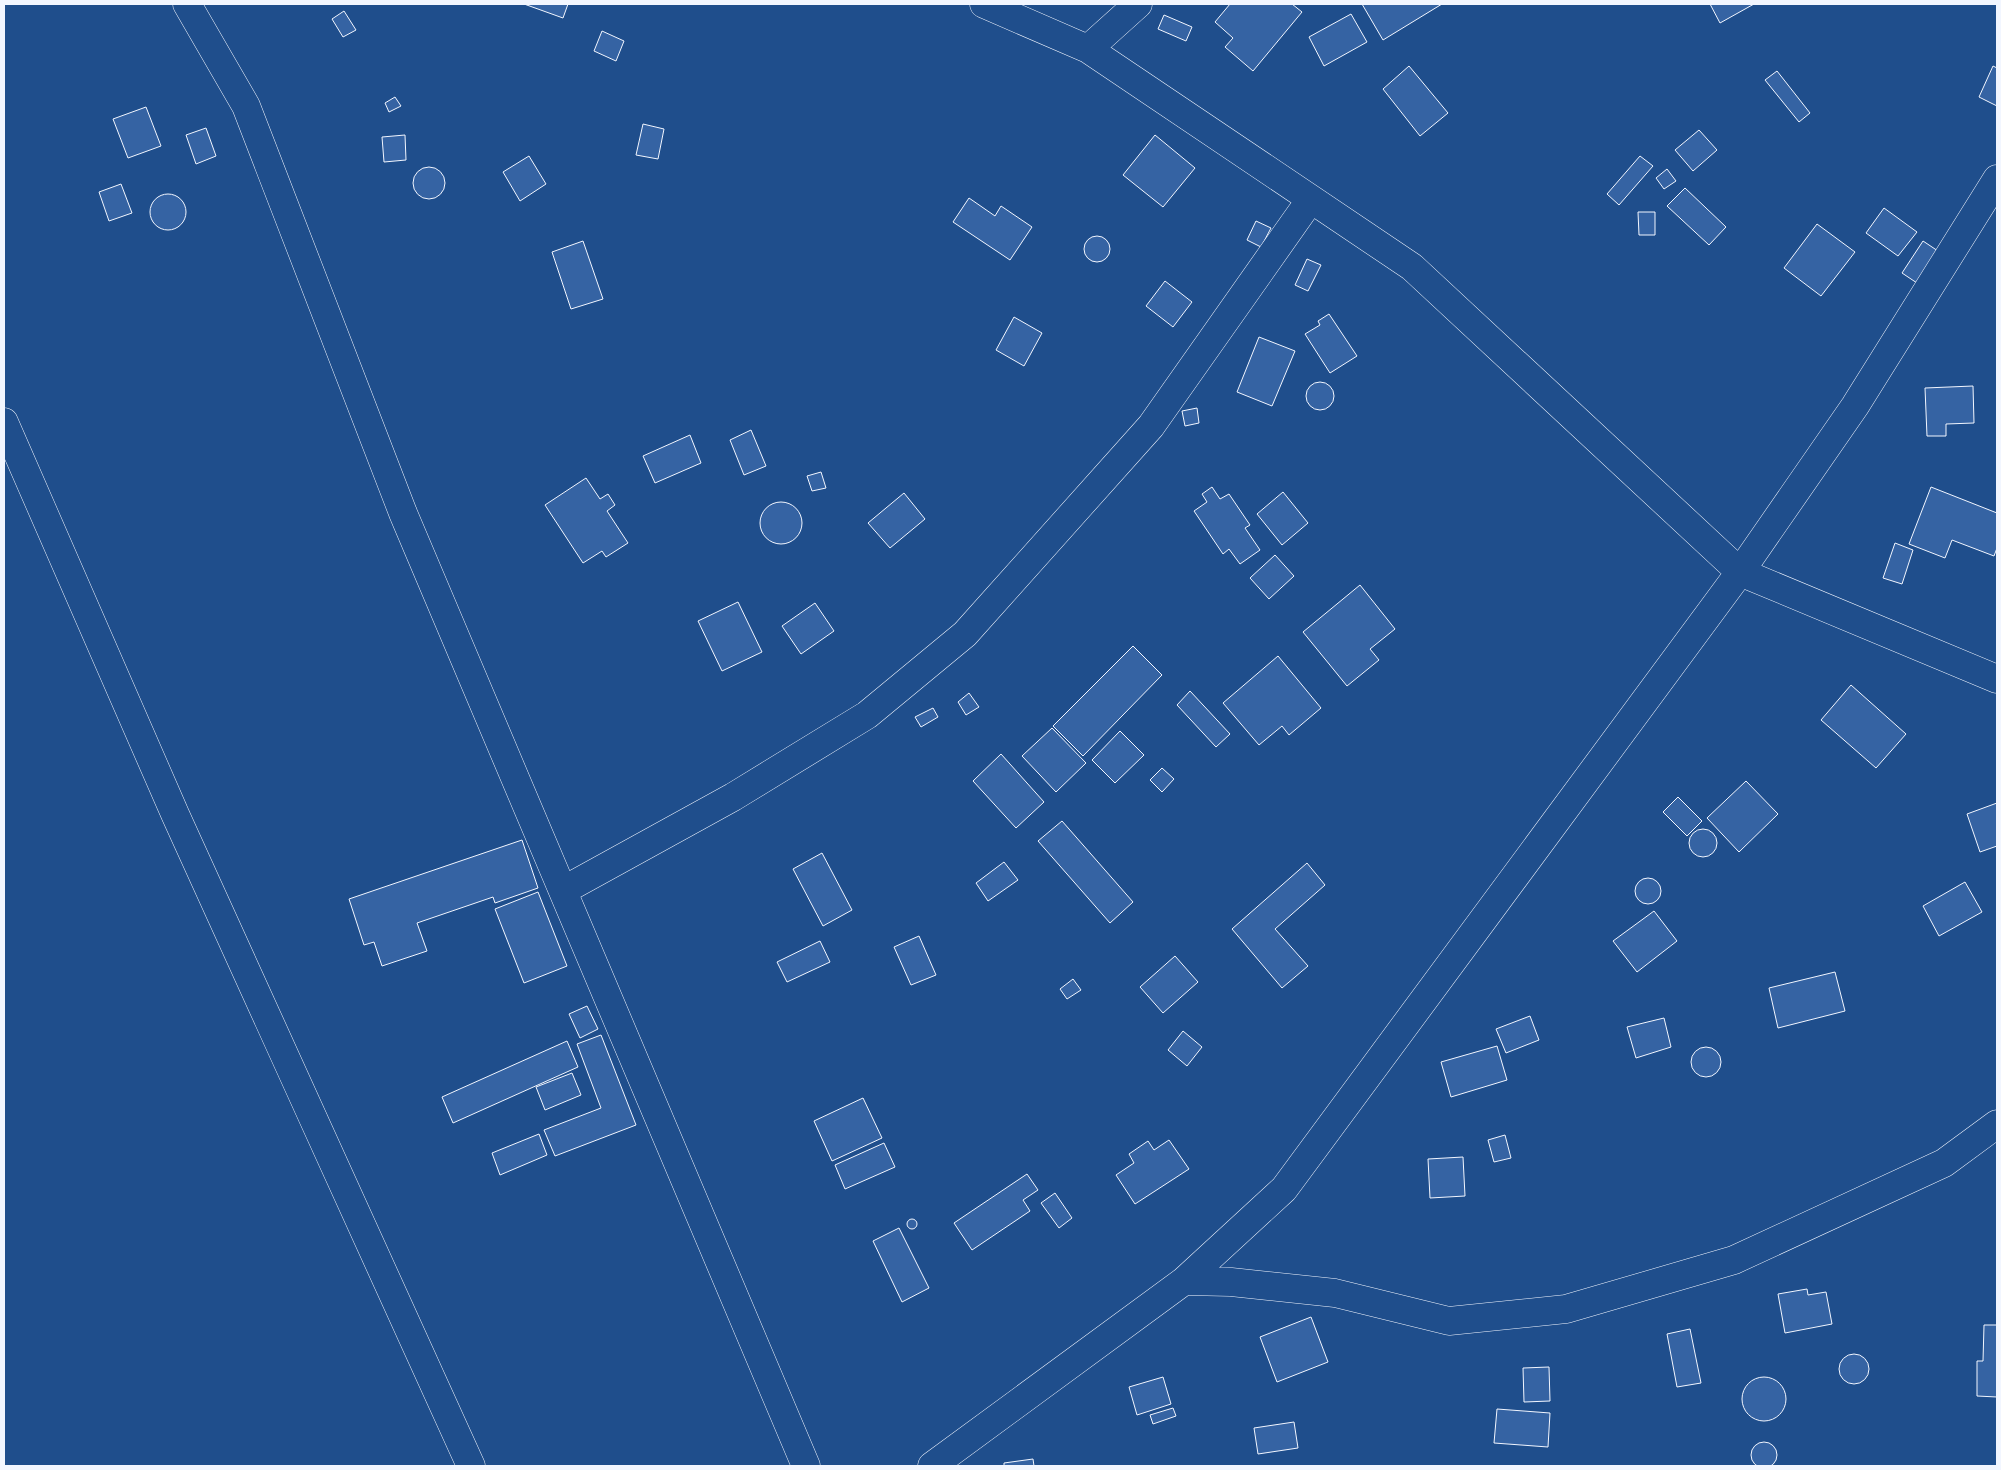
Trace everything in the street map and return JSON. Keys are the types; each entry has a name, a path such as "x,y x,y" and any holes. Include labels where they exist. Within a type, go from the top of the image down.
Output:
{"main road":[{"path":"187,4 246,106 403,513 806,1466"},
{"path":"984,4 1088,49 1412,267 1740,572 1997,679"},
{"path":"1088,49 1138,4"},
{"path":"932,1466 1184,1281 1284,1189 1740,572 1855,406 1997,179"},
{"path":"564,890 732,797 867,715 965,634 1152,426 1311,199"},
{"path":"4,422 175,814 471,1466"},
{"path":"1184,1281 1231,1282 1335,1293 1449,1321 1566,1309 1734,1260 1944,1163 1997,1124"}],"building":[{"path":"524,4 568,4 563,18"},
{"path":"1230,4 1292,4 1302,12 1253,71 1225,47 1233,38 1215,22"},
{"path":"1362,4 1442,4 1383,40"},
{"path":"1710,4 1754,4 1720,23"},
{"path":"344,11 356,30 343,37 332,19"},
{"path":"1351,14 1367,42 1324,66 1309,37"},
{"path":"1164,15 1192,27 1186,41 1158,29"},
{"path":"602,31 624,41 616,61 594,51"},
{"path":"1409,66 1448,113 1420,136 1383,89"},
{"path":"1993,66 1997,68 1997,106 1979,97"},
{"path":"1777,71 1810,113 1799,122 1765,80"},
{"path":"395,97 401,106 389,112 385,103"},
{"path":"146,107 161,146 128,158 113,119"},
{"path":"643,124 664,129 658,159 636,155"},
{"path":"206,128 216,156 196,164 186,135"},
{"path":"1699,130 1717,150 1693,171 1675,150"},
{"path":"405,135 406,160 384,162 382,137"},
{"path":"1155,135 1195,168 1163,207 1123,175"},
{"path":"529,156 546,184 520,201 503,172"},
{"path":"1640,156 1653,166 1619,205 1607,194"},
{"path":"429,167 435,168 440,172 444,177 444,189 440,194 435,198 429,199 423,198 418,194 414,189 413,183 414,177 418,172 423,168"},
{"path":"1667,169 1676,181 1664,189 1656,178"},
{"path":"121,184 132,213 109,221 99,192"},
{"path":"1685,188 1726,227 1709,245 1667,206"},
{"path":"168,194 181,199 186,212 181,225 168,230 155,225 150,212 155,199"},
{"path":"969,198 995,216 1001,206 1032,227 1010,260 953,222"},
{"path":"1884,208 1917,232 1898,256 1866,233"},
{"path":"1638,212 1655,212 1655,235 1639,235"},
{"path":"1256,221 1271,228 1261,247 1247,240"},
{"path":"1817,224 1855,252 1821,296 1784,268"},
{"path":"1097,236 1106,240 1110,249 1106,258 1097,262 1088,258 1084,249 1088,240"},
{"path":"583,241 603,299 571,309 552,252"},
{"path":"1923,241 1941,253 1920,285 1902,273"},
{"path":"1307,259 1321,265 1308,291 1295,285"},
{"path":"1165,281 1192,302 1173,327 1146,306"},
{"path":"1329,314 1357,356 1330,373 1305,334 1320,325 1318,321"},
{"path":"1014,317 1042,333 1024,366 996,350"},
{"path":"1259,337 1295,351 1272,406 1237,392"},
{"path":"1320,382 1330,386 1334,396 1330,406 1320,410 1310,406 1306,396 1310,386"},
{"path":"1973,386 1974,423 1946,424 1946,436 1927,436 1925,388"},
{"path":"1197,408 1199,423 1185,426 1182,411"},
{"path":"751,430 766,466 744,475 730,440"},
{"path":"690,435 701,463 655,483 643,456"},
{"path":"821,472 826,488 812,491 807,476"},
{"path":"586,478 600,499 608,494 615,505 607,511 628,543 606,557 602,551 583,563 545,505"},
{"path":"1212,487 1220,499 1229,494 1250,525 1245,528 1260,550 1240,564 1229,549 1223,554 1194,511 1207,502 1202,494"},
{"path":"1931,487 1997,513 1997,548 1994,556 1952,540 1945,558 1909,544"},
{"path":"1283,492 1308,523 1282,545 1257,514"},
{"path":"904,493 925,519 890,548 868,523"},
{"path":"785,502 793,505 799,511 802,523 799,535 793,541 777,544 769,541 763,535 760,519 763,511 769,505"},
{"path":"1895,543 1913,550 1902,584 1883,578"},
{"path":"1275,555 1294,576 1269,599 1250,578"},
{"path":"1360,585 1395,629 1370,649 1379,660 1347,686 1303,632"},
{"path":"738,602 762,652 722,671 698,621"},
{"path":"815,603 834,631 801,654 782,626"},
{"path":"1133,646 1162,675 1083,756 1053,726"},
{"path":"1278,656 1321,708 1289,735 1282,726 1259,745 1223,703"},
{"path":"1851,685 1906,734 1876,768 1821,720"},
{"path":"1190,691 1230,734 1216,747 1177,705"},
{"path":"969,693 979,707 966,715 958,702"},
{"path":"933,708 938,717 921,727 915,717"},
{"path":"1052,728 1086,763 1056,792 1022,756"},
{"path":"1120,731 1144,755 1115,783 1092,760"},
{"path":"1001,754 1044,802 1016,828 973,781"},
{"path":"1162,768 1174,779 1162,792 1150,780"},
{"path":"1746,781 1778,814 1739,852 1707,818"},
{"path":"1678,797 1702,821 1687,836 1663,812"},
{"path":"1997,803 1997,846 1980,852 1967,814"},
{"path":"1062,821 1133,902 1110,923 1038,841"},
{"path":"1703,829 1713,833 1717,843 1713,853 1703,857 1693,853 1689,843 1693,833"},
{"path":"522,840 538,888 495,903 493,897 417,923 427,951 382,966 374,942 364,945 349,899"},
{"path":"822,853 852,910 823,926 793,869"},
{"path":"1004,862 1018,880 988,901 976,883"},
{"path":"1307,863 1325,885 1275,929 1308,966 1282,988 1232,929"},
{"path":"1648,878 1657,882 1661,891 1657,900 1648,904 1639,900 1635,891 1639,882"},
{"path":"1965,882 1982,912 1939,936 1923,906"},
{"path":"538,892 567,966 524,983 495,909"},
{"path":"1654,911 1677,941 1637,972 1613,941"},
{"path":"919,936 936,975 911,985 894,947"},
{"path":"820,941 830,962 787,982 777,962"},
{"path":"1175,956 1198,982 1163,1013 1140,987"},
{"path":"1835,972 1845,1011 1778,1028 1769,988"},
{"path":"1073,979 1081,990 1067,999 1060,989"},
{"path":"587,1006 598,1029 580,1038 569,1014"},
{"path":"1530,1016 1539,1040 1506,1053 1496,1029"},
{"path":"1664,1018 1671,1047 1636,1058 1627,1027"},
{"path":"1183,1031 1202,1047 1187,1066 1168,1050"},
{"path":"601,1035 636,1125 555,1156 544,1130 601,1108 577,1044"},
{"path":"567,1041 578,1067 453,1123 442,1097"},
{"path":"1497,1046 1507,1080 1451,1097 1441,1062"},
{"path":"1706,1047 1717,1051 1721,1062 1717,1073 1706,1077 1695,1073 1691,1062 1695,1051"},
{"path":"572,1073 581,1095 545,1110 536,1087"},
{"path":"863,1098 882,1138 832,1161 814,1121"},
{"path":"539,1134 547,1155 500,1175 492,1153"},
{"path":"1505,1135 1511,1158 1494,1162 1488,1140"},
{"path":"1169,1140 1189,1169 1135,1204 1116,1175 1134,1163 1129,1154 1148,1141 1154,1150"},
{"path":"884,1143 895,1167 845,1189 835,1165"},
{"path":"1463,1157 1465,1196 1430,1198 1428,1159"},
{"path":"1027,1174 1038,1190 1023,1200 1030,1211 972,1250 954,1223"},
{"path":"1055,1193 1072,1218 1059,1228 1041,1203"},
{"path":"912,1219 917,1224 912,1229 907,1224"},
{"path":"899,1228 929,1288 902,1302 873,1241"},
{"path":"1807,1289 1808,1295 1826,1292 1832,1324 1785,1333 1778,1294"},
{"path":"1311,1317 1328,1362 1277,1382 1260,1337"},
{"path":"1984,1325 1997,1325 1997,1397 1977,1396 1977,1361 1983,1361"},
{"path":"1690,1329 1701,1383 1677,1387 1667,1334"},
{"path":"1854,1354 1864,1359 1869,1369 1864,1379 1854,1384 1844,1379 1839,1369 1844,1359"},
{"path":"1549,1367 1550,1401 1524,1402 1523,1368"},
{"path":"1163,1377 1171,1404 1137,1415 1129,1387"},
{"path":"1760,1377 1768,1377 1780,1383 1786,1399 1780,1415 1768,1421 1760,1421 1748,1415 1742,1403 1742,1395 1748,1383"},
{"path":"1173,1408 1176,1416 1153,1424 1150,1415"},
{"path":"1497,1409 1550,1413 1548,1447 1494,1443"},
{"path":"1294,1422 1298,1448 1258,1454 1254,1428"},
{"path":"1764,1442 1773,1446 1777,1455 1773,1464 1764,1468 1755,1464 1751,1455 1755,1446"},
{"path":"1033,1459 1034,1466 1004,1466 1004,1463"}]}
